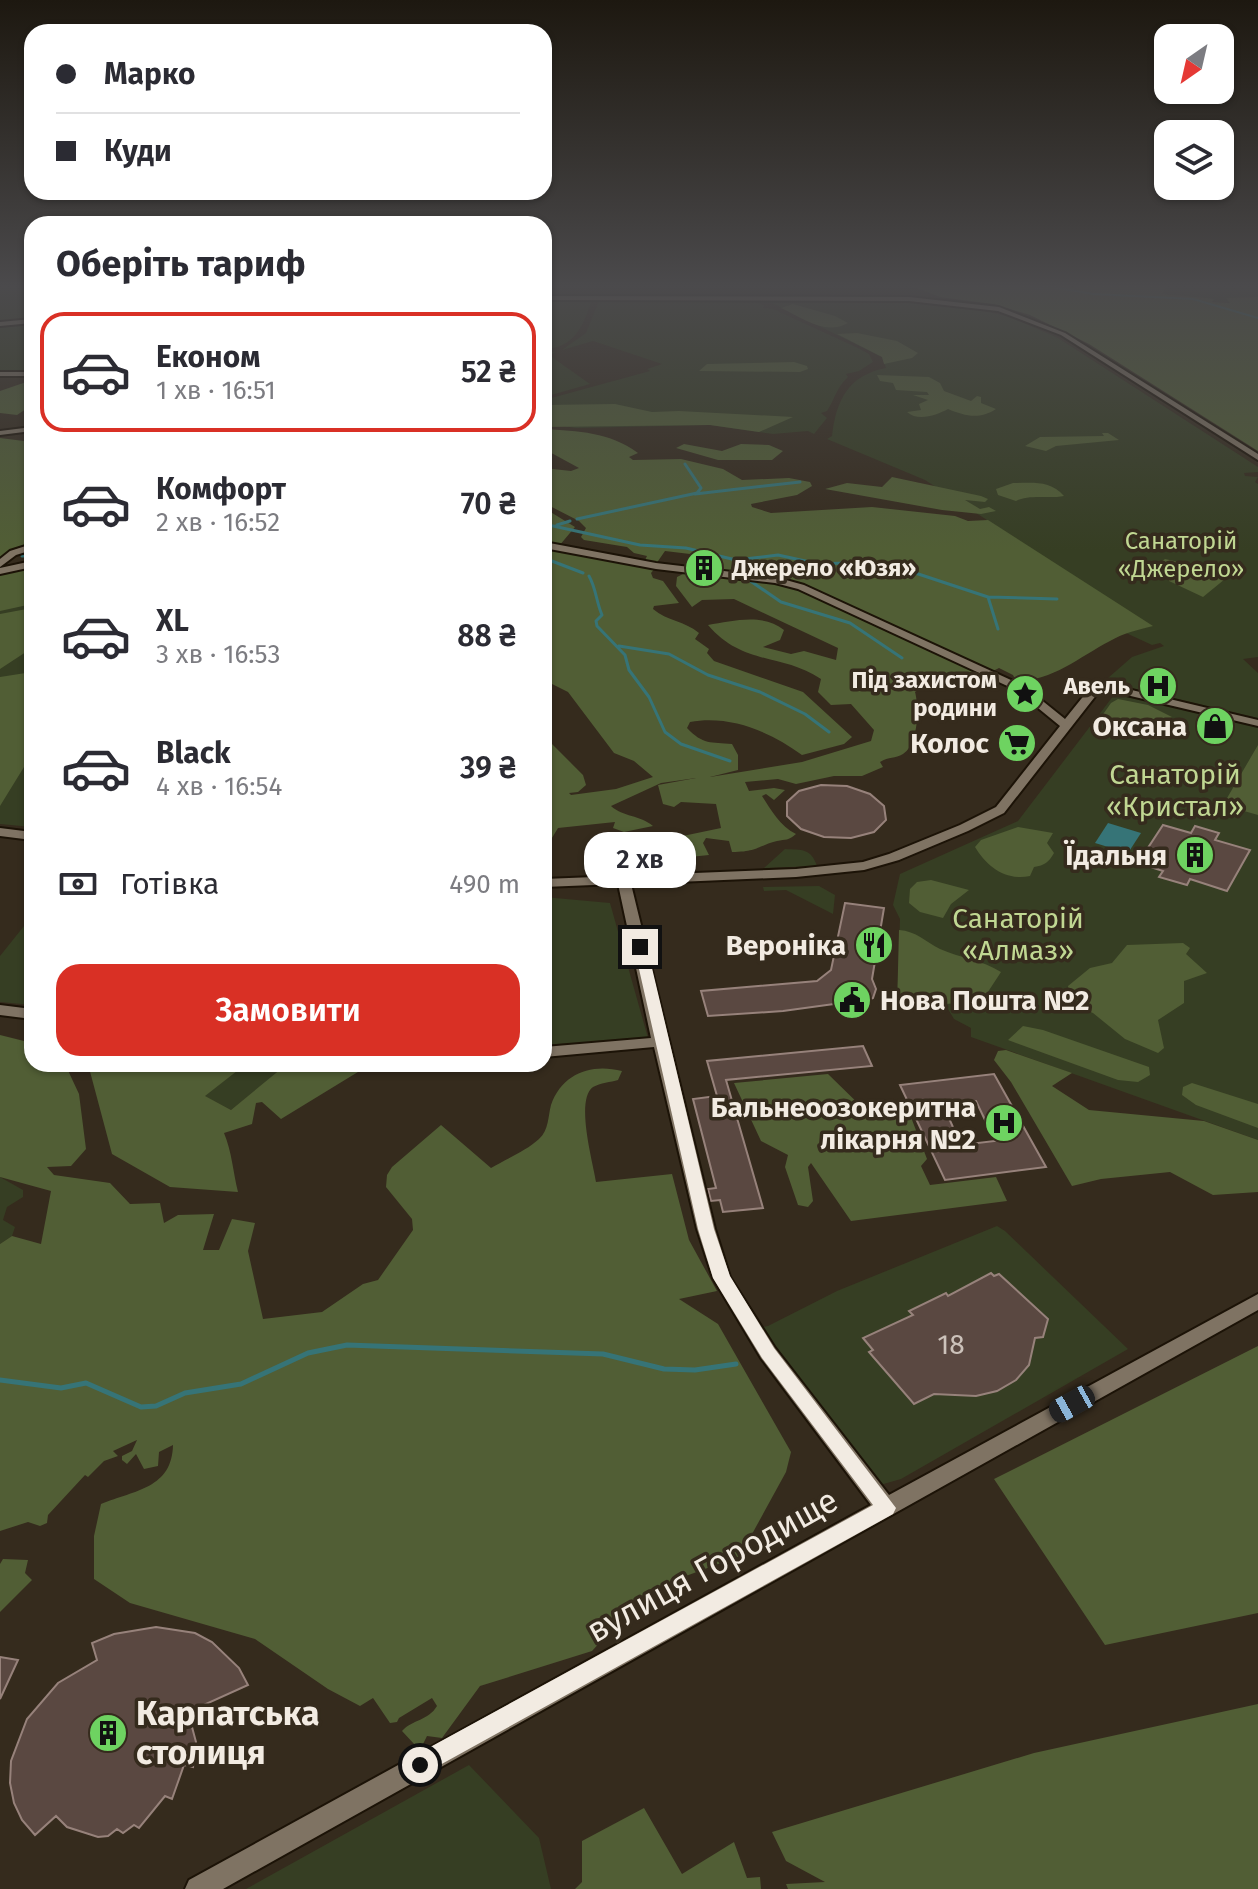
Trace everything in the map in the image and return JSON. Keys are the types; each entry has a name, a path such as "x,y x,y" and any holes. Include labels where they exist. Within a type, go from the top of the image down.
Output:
{"street":[{"path":"1124,373 1258,458"},
{"path":"0,374 24,374"},
{"path":"0,433 24,430"},
{"path":"552,546 663,567 775,580 801,587 1020,688 1066,726"},
{"path":"0,564 13,553 24,550"},
{"path":"0,571 24,566"},
{"path":"552,883 839,870 894,857 1000,810 1098,685 1258,723"},
{"path":"0,832 24,835"},
{"path":"624,882 706,1229 722,1278 768,1353 886,1508"},
{"path":"0,1010 24,1013"},
{"path":"552,1051 660,1042"},
{"name":"вулиця Городище","path":"198,1889 1258,1301"}],"green space":[{"path":"552,373 575,373 590,384 552,395"},
{"path":"642,373 850,373 846,374 848,377 827,411 821,413 827,418 814,434 808,431 773,434 710,425 576,428 552,424 552,398"},
{"name":"Санаторій «Джерело»","path":"869,373 1113,373 1258,467 1258,472 1244,473 1245,476 1258,477 1255,482 1258,484 1258,657 1243,659 1258,673 1258,718 1122,686 1108,678 1132,657 1164,646 1160,643 1152,645 1126,633 1151,626 925,480 827,439 832,436 837,412 846,392"},
{"path":"1135,373 1258,373 1258,451"},
{"path":"877,375 929,377 940,383 944,391 971,401 977,396 981,397 981,403 996,409 978,416 948,409 916,417 907,412 921,410 919,404 928,400 913,395 929,395 927,392 896,390 893,383 880,381"},
{"path":"24,383 24,410 17,415 0,413 0,391"},
{"path":"615,404 652,412 793,417 759,432 710,425 552,427 552,405"},
{"path":"552,430 581,432 616,441 638,453 629,457 633,460 681,459 723,469 742,480 789,478 810,482 812,486 797,495 751,504 771,513 872,507 955,516 968,521 988,520 1153,626 1115,638 1054,673 1016,681 1013,675 999,668 993,671 805,586 707,571 715,557 665,551 656,564 644,562 647,556 634,553 627,547 584,540 581,537 586,528 552,507 552,469 571,471 579,468 552,453"},
{"path":"1102,433 1119,440 1056,446 1046,451 1025,446 1040,437 1104,436"},
{"path":"0,438 24,441 24,550 0,563"},
{"path":"684,444 722,451 741,444 769,445 783,451 772,460 718,460 676,448"},
{"path":"892,477 981,496 988,499 985,502 965,500 980,509 989,507 996,511 981,514 942,510 825,489 847,483 882,487"},
{"path":"1013,483 1047,485 1064,496 1016,501 998,495 996,489"},
{"path":"552,513 575,527 559,546 552,545"},
{"path":"552,548 656,567 651,573 653,578 663,581 679,603 654,606 653,609 699,633 695,639 709,649 707,653 714,661 803,692 852,737 844,744 802,755 749,727 720,721 690,722 687,728 698,737 708,742 732,744 738,755 738,770 710,777 802,762 871,741 874,730 851,704 831,705 818,692 821,679 792,665 735,647 708,625 767,621 784,630 780,640 763,647 791,654 804,651 836,660 838,648 734,599 702,600 692,607 676,586 677,577 687,572 775,582 802,590 999,681 999,685 988,690 959,680 944,680 915,692 915,734 908,749 900,756 880,762 883,767 862,776 834,776 796,784 778,779 745,782 749,791 785,790 774,800 766,794 762,796 772,812 796,834 789,839 752,850 732,852 729,841 706,838 703,843 709,855 680,858 678,837 721,828 716,804 681,802 674,807 663,804 658,785 696,778 661,783 611,806 653,826 624,832 613,828 615,822 558,828 552,838 552,744 583,775 586,785 578,792 569,793 571,795 616,789 653,777 634,761 614,753 568,692 552,684"},
{"path":"1165,559 1183,563 1182,567 1187,570 1184,573 1198,579 1208,572 1225,579 1203,597 1169,581 1168,575 1155,566"},
{"path":"24,569 24,606 0,611 0,574"},
{"path":"24,586 24,826 0,824 0,593"},
{"path":"24,610 24,653 0,669 0,614"},
{"path":"24,673 24,767 0,806 0,677"},
{"name":"Санаторій «Алмаз»","path":"1117,691 1258,726 1258,1140 971,1037 971,1028 954,1019 945,1004 897,1008 900,919 893,905 900,874 1018,821"},
{"path":"1118,699 1148,705 1172,717 1136,729 1117,728 1099,720 1111,703"},
{"path":"1258,745 1258,815 1223,805"},
{"path":"1018,827 1053,833 1047,843 1054,853 1046,863 1034,867 1030,876 1013,876 998,871 985,861 975,847 981,840"},
{"path":"785,849 809,853 817,866 764,868"},
{"path":"931,880 969,890 951,904 943,918 920,912 909,903 910,889 917,882"},
{"path":"819,886 835,895 833,914 786,890 764,891 763,887"},
{"path":"552,898 610,903 648,1038 552,1044"},
{"path":"24,926 24,1004 0,1002 0,956"},
{"path":"899,930 911,932 940,949 1001,972 982,1001 897,1008"},
{"path":"1183,943 1190,948 1186,954 1207,973 1184,981 1184,1003 1158,1020 1164,1048 1158,1053 1125,1039 1093,1013 1070,1004 1068,986 1090,968 1112,963 1127,945"},
{"path":"1023,1026 1149,1067 1150,1075 1138,1082 1118,1080 1008,1040"},
{"path":"0,1035 24,1041 24,1072 69,1072 79,1094 86,1149 71,1166 47,1167 54,1175 110,1183 130,1204 160,1203 164,1223 178,1215 214,1214 203,1250 219,1250 232,1219 255,1223 248,1251 263,1319 322,1312 363,1284 378,1280 413,1230 412,1219 386,1187 387,1175 392,1167 441,1125 491,1168 539,1139 556,1094 570,1078 600,1068 622,1071 618,1080 593,1087 585,1105 596,1182 672,1174 689,1240 717,1291 679,1299 718,1324 791,1452 786,1472 740,1556 648,1590 592,1651 480,1686 442,1738 427,1736 422,1746 415,1745 402,1731 433,1711 437,1706 432,1698 397,1722 390,1723 373,1698 360,1706 328,1689 255,1639 130,1603 94,1579 94,1536 101,1504 139,1491 159,1479 171,1459 173,1445 159,1452 158,1466 144,1469 136,1454 127,1464 122,1460 122,1456 132,1451 137,1440 113,1451 118,1456 104,1461 88,1477 85,1475 48,1515 47,1523 40,1526 28,1522 0,1531 0,1244 12,1236 41,1244 51,1191 0,1177"},
{"path":"1006,1050 1072,1073 1052,1086 1089,1110 1204,1121 1258,1140 1258,1192 1213,1195 1170,1172 1101,1179 1072,1186 1011,1082 994,1060 998,1051"},
{"path":"90,1072 236,1072 205,1096 231,1110 277,1072 358,1072 281,1119 262,1102 256,1103 252,1124 224,1133 238,1192 170,1187 112,1154"},
{"path":"236,1072 280,1072 231,1110 204,1096"},
{"path":"828,1074 870,1115 909,1112 927,1159 921,1166 930,1185 996,1177 1007,1201 851,1221 811,1163 808,1167 813,1201 808,1207 798,1205 785,1167 788,1155 761,1141 734,1083"},
{"path":"1192,1083 1258,1104 1258,1128 1196,1105 1182,1095 1183,1087"},
{"path":"0,1177 23,1190 23,1197 7,1207 3,1220 15,1227 12,1236 0,1244"},
{"path":"997,1226 1128,1349 901,1479 880,1485 753,1329 768,1326 837,1291"},
{"path":"1258,1346 1258,1613 1105,1645 994,1479"},
{"path":"3,1559 28,1560 25,1573 32,1580 0,1612 0,1564"},
{"path":"1258,1704 1258,1889 788,1889 786,1884 825,1882 786,1861 772,1832 1034,1753"},
{"path":"469,1765 539,1838 551,1889 246,1889"},
{"path":"644,1808 682,1874 734,1842 747,1878 760,1877 761,1889 575,1889 582,1882 582,1841"}],"water":[{"path":"1108,823 1141,833 1128,853 1095,843"}],"building":[{"path":"821,785 847,786 870,794 884,806 886,820 874,832 851,838 824,837 801,829 787,816 787,802 799,791"},
{"name":"Їдальня","path":"1163,825 1191,833 1195,826 1219,833 1215,840 1250,850 1227,891 1190,879 1187,885 1159,877 1163,871 1138,863"},
{"path":"845,903 884,908 872,979 876,989 873,998 855,1006 834,1004 708,1016 701,991 817,981 831,970"},
{"path":"863,1046 872,1066 726,1080 763,1208 723,1212 720,1200 711,1201 708,1189 716,1188 693,1099 717,1096 707,1061"},
{"name":"Бальнеоозокеритна лікарня №2","path":"994,1074 1046,1167 945,1180 900,1085","holes":["976,1101 995,1141 961,1145 943,1105"]},
{"path":"991,1273 994,1276 999,1274 1048,1319 1043,1337 1035,1338 1029,1365 1016,1380 997,1391 976,1396 934,1394 914,1404 869,1352 873,1350 863,1338 913,1315 909,1311 946,1293 948,1296"},
{"name":"Карпатська столиця","path":"156,1627 195,1633 212,1642 239,1668 248,1685 188,1712 196,1742 193,1767 184,1765 172,1799 165,1796 139,1828 134,1825 123,1833 117,1829 108,1836 98,1837 67,1827 56,1816 35,1835 22,1820 10,1783 11,1761 27,1719 58,1683 97,1660 92,1643 114,1634"},
{"path":"0,1657 18,1660 0,1699"}],"waterway":[{"path":"577,519 697,493 701,488 685,464"},
{"path":"695,494 800,482"},
{"path":"557,525 570,521"},
{"path":"552,526 640,545 686,548 736,560 778,555 819,564 870,562 891,565 988,597"},
{"path":"552,561 583,573"},
{"path":"737,562 753,570 753,575"},
{"path":"589,576 602,615 596,621 597,626 625,655 629,670 649,697 665,732 681,744 730,761"},
{"path":"749,580 781,602 850,623 902,658"},
{"path":"988,597 1057,599"},
{"path":"988,597 998,629"},
{"path":"619,646 669,654 708,675 760,692 805,714 829,732"},
{"path":"0,1380 61,1388 86,1383 141,1407 156,1406 185,1393 241,1384 308,1353 347,1345 603,1354 664,1369 695,1370 736,1364"}],"place":[{"name":"Джерело «Юзя»","path":"704,568"},
{"name":"Авель","path":"1158,686"},
{"name":"Під захистом родини","path":"1025,694"},
{"name":"Оксана","path":"1215,726"},
{"name":"Колос","path":"1017,743"},
{"name":"Їдальня","path":"1195,855"},
{"name":"Вероніка","path":"874,945"},
{"name":"Нова Пошта №2","path":"852,1000"},
{"name":"Бальнеоозокеритна лікарня №2","path":"1004,1123"},
{"name":"Карпатська столиця","path":"108,1733"}],"route":[{"path":"420,1765 886,1508 768,1353 722,1278 706,1229 640,947"}],"park label":[{"name":"Санаторій «Кристал»","path":"1175,790"}]}
